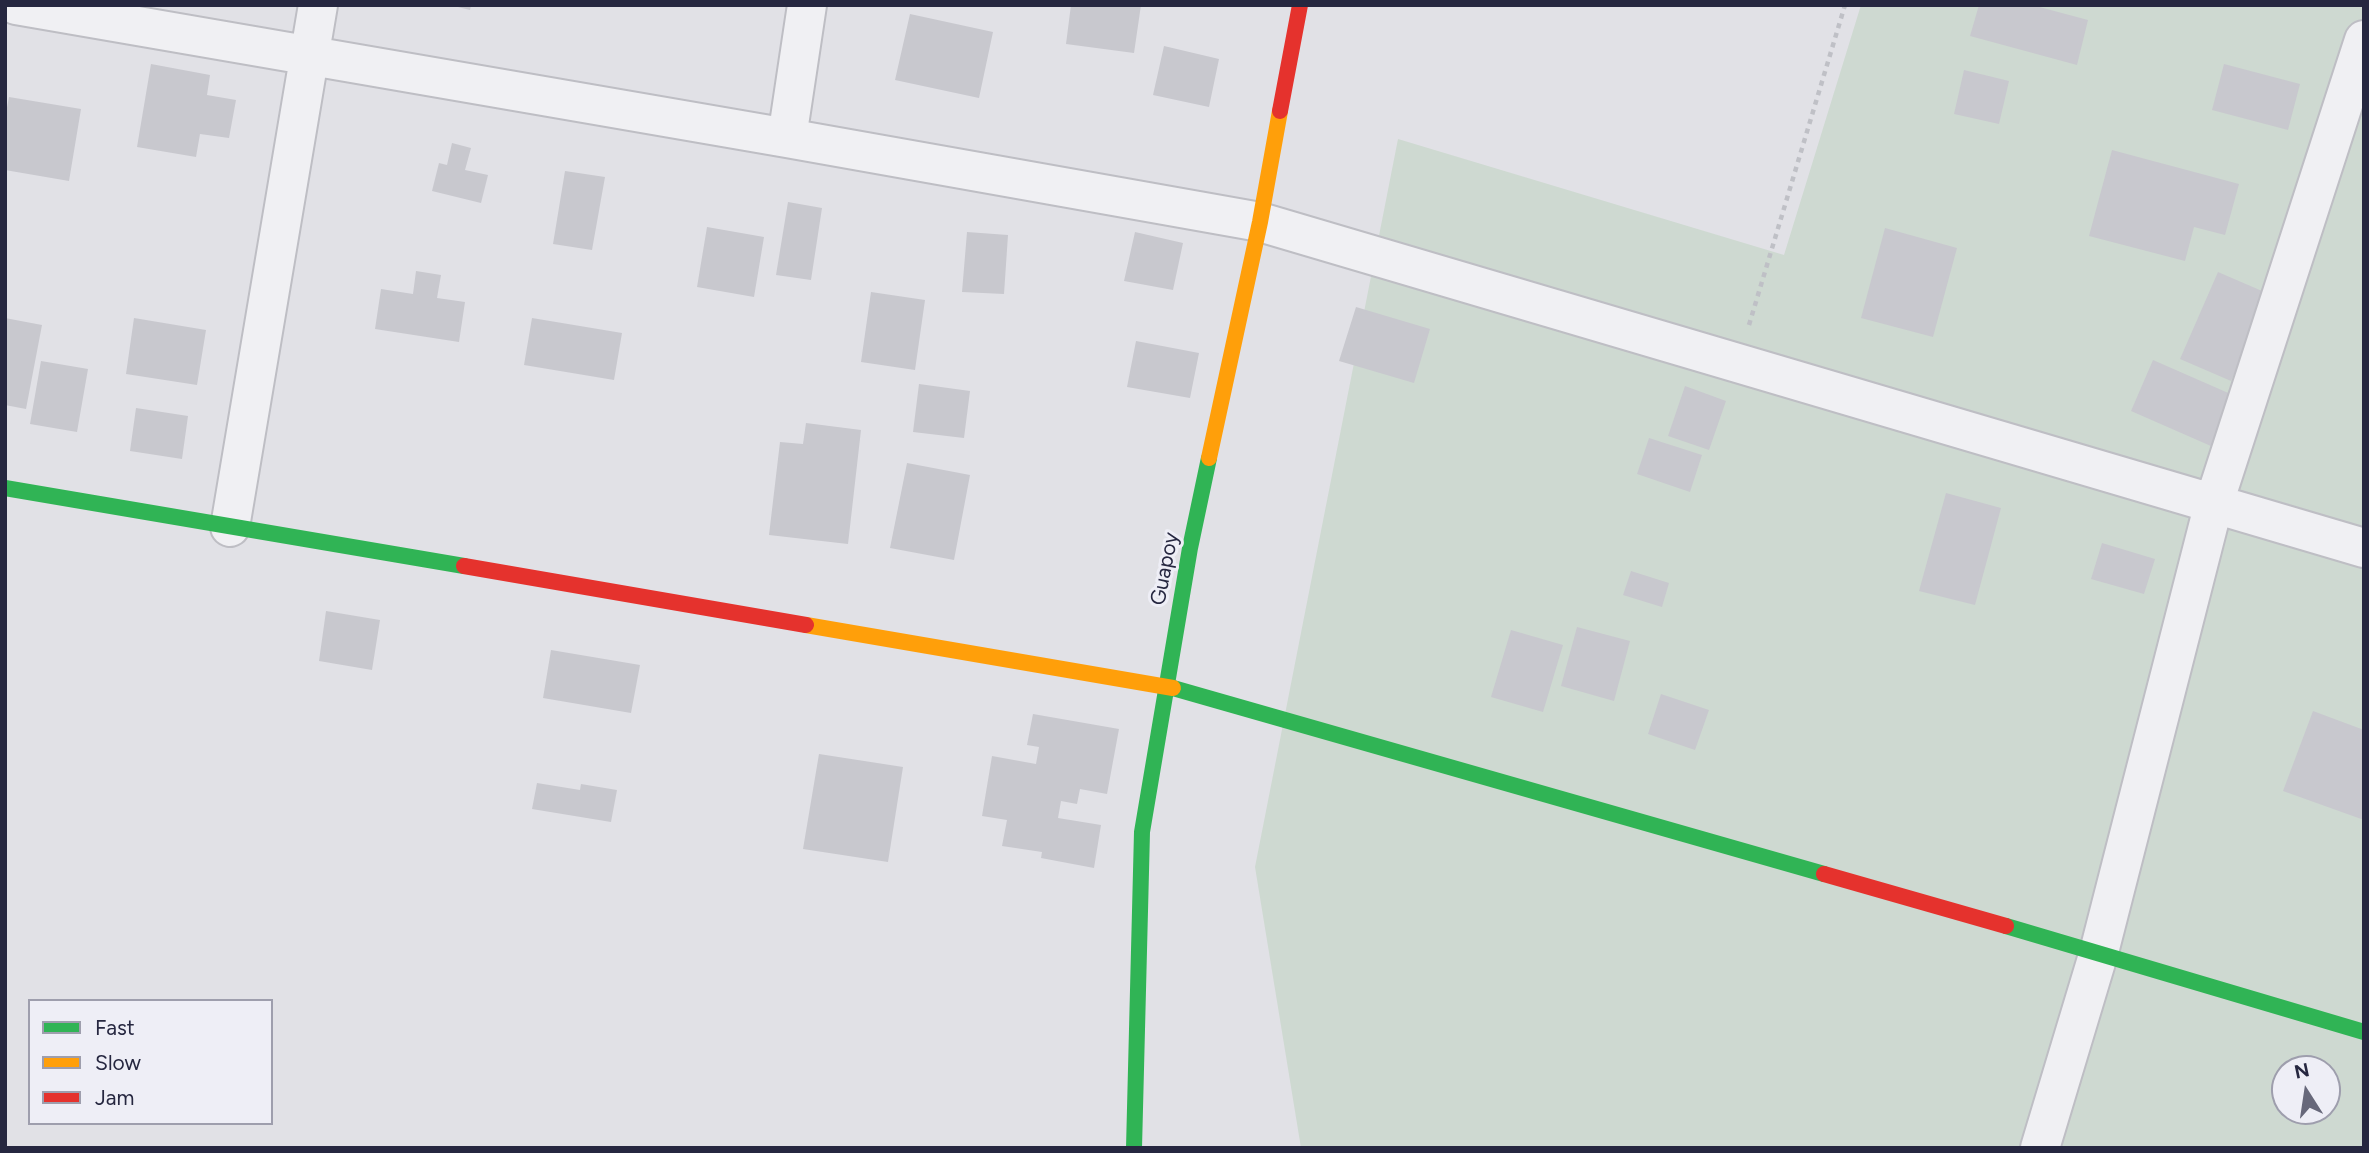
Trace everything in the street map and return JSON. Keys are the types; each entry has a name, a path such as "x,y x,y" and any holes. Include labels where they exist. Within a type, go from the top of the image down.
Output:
{"street":[{"path":"16,5 1260,222 2364,548"},
{"path":"230,527 318,5"},
{"path":"787,138 807,5"},
{"name":"Guapoy","path":"1134,1148 1142,832 1192,535 1260,222 1300,5"},
{"path":"2040,1148 2099,952 2214,503 2363,45"},
{"path":"5,488 1165,685 2099,952 2364,1032"}],"path":[{"path":"1738,363 1845,5"}],"shaded area":[{"path":"1861,5 2364,5 2364,1148 1301,1148 1255,867 1398,139 1784,255"}],"building":[{"path":"450,5 471,5 470,10"},
{"path":"1071,5 1141,5 1134,53 1066,44"},
{"path":"1979,5 2032,5 2088,20 2077,65 1970,36"},
{"path":"910,14 993,32 979,98 895,80"},
{"path":"1164,46 1219,59 1209,107 1153,95"},
{"path":"151,64 210,75 207,95 236,100 229,138 200,134 196,157 137,147"},
{"path":"2224,64 2300,84 2288,130 2212,110"},
{"path":"1964,70 2009,81 1999,124 1954,114"},
{"path":"9,97 81,109 69,181 5,170 5,118"},
{"path":"452,143 471,148 465,170 488,175 481,203 432,191 439,163 447,165"},
{"path":"2112,150 2239,184 2225,235 2194,227 2185,261 2089,236"},
{"path":"565,171 605,177 592,250 553,244"},
{"path":"788,202 822,208 811,280 776,275"},
{"path":"707,227 764,237 754,297 697,287"},
{"path":"1885,228 1957,248 1933,337 1861,318"},
{"path":"967,232 1008,235 1004,294 962,292"},
{"path":"1135,232 1183,243 1173,290 1124,281"},
{"path":"416,271 441,275 437,298 465,302 459,342 375,329 381,289 413,294"},
{"path":"2218,272 2269,294 2231,381 2180,359"},
{"path":"871,292 925,300 915,370 861,362"},
{"path":"1356,307 1430,329 1414,383 1339,361"},
{"path":"5,318 42,325 26,409 5,405"},
{"path":"134,318 206,330 197,385 126,374"},
{"path":"532,318 622,333 614,380 524,365"},
{"path":"1136,341 1199,353 1190,398 1127,387"},
{"path":"2153,360 2242,399 2220,450 2131,411"},
{"path":"41,361 88,369 77,432 30,424"},
{"path":"919,384 970,391 964,438 913,432"},
{"path":"1685,386 1726,401 1709,450 1668,436"},
{"path":"136,408 188,416 182,459 130,451"},
{"path":"806,423 861,430 848,544 769,535 780,442 803,444"},
{"path":"1649,438 1702,455 1690,492 1637,474"},
{"path":"907,463 970,475 954,560 890,548"},
{"path":"1946,493 2001,508 1975,605 1919,591"},
{"path":"2102,543 2155,559 2144,594 2091,579"},
{"path":"1631,571 1669,583 1662,607 1623,595"},
{"path":"326,611 380,620 372,670 319,661"},
{"path":"1577,627 1630,641 1614,701 1561,686"},
{"path":"1511,630 1563,645 1543,712 1491,697"},
{"path":"551,650 640,665 631,713 543,698"},
{"path":"1661,694 1709,710 1695,750 1648,734"},
{"path":"2313,711 2364,730 2364,820 2283,791"},
{"path":"1033,714 1119,729 1107,794 1080,789 1077,804 1061,801 1058,818 1101,825 1094,868 1041,858 1042,852 1002,846 1007,820 982,816 992,756 1036,764 1039,747 1027,745"},
{"path":"819,754 903,767 888,862 803,849"},
{"path":"537,783 580,790 581,784 617,790 611,822 532,809"}],"traffic: fast":[{"path":"1134,1148 1142,832 1190,548 1209,458"},
{"path":"5,488 464,566"},
{"path":"1173,688 1824,874"},
{"path":"2006,926 2364,1032"}],"traffic: slow":[{"path":"1209,458 1260,222 1280,111"},
{"path":"806,625 1173,688"}],"traffic: jam":[{"path":"1280,111 1300,5"},
{"path":"464,566 806,625"},
{"path":"1824,874 2006,926"}]}
